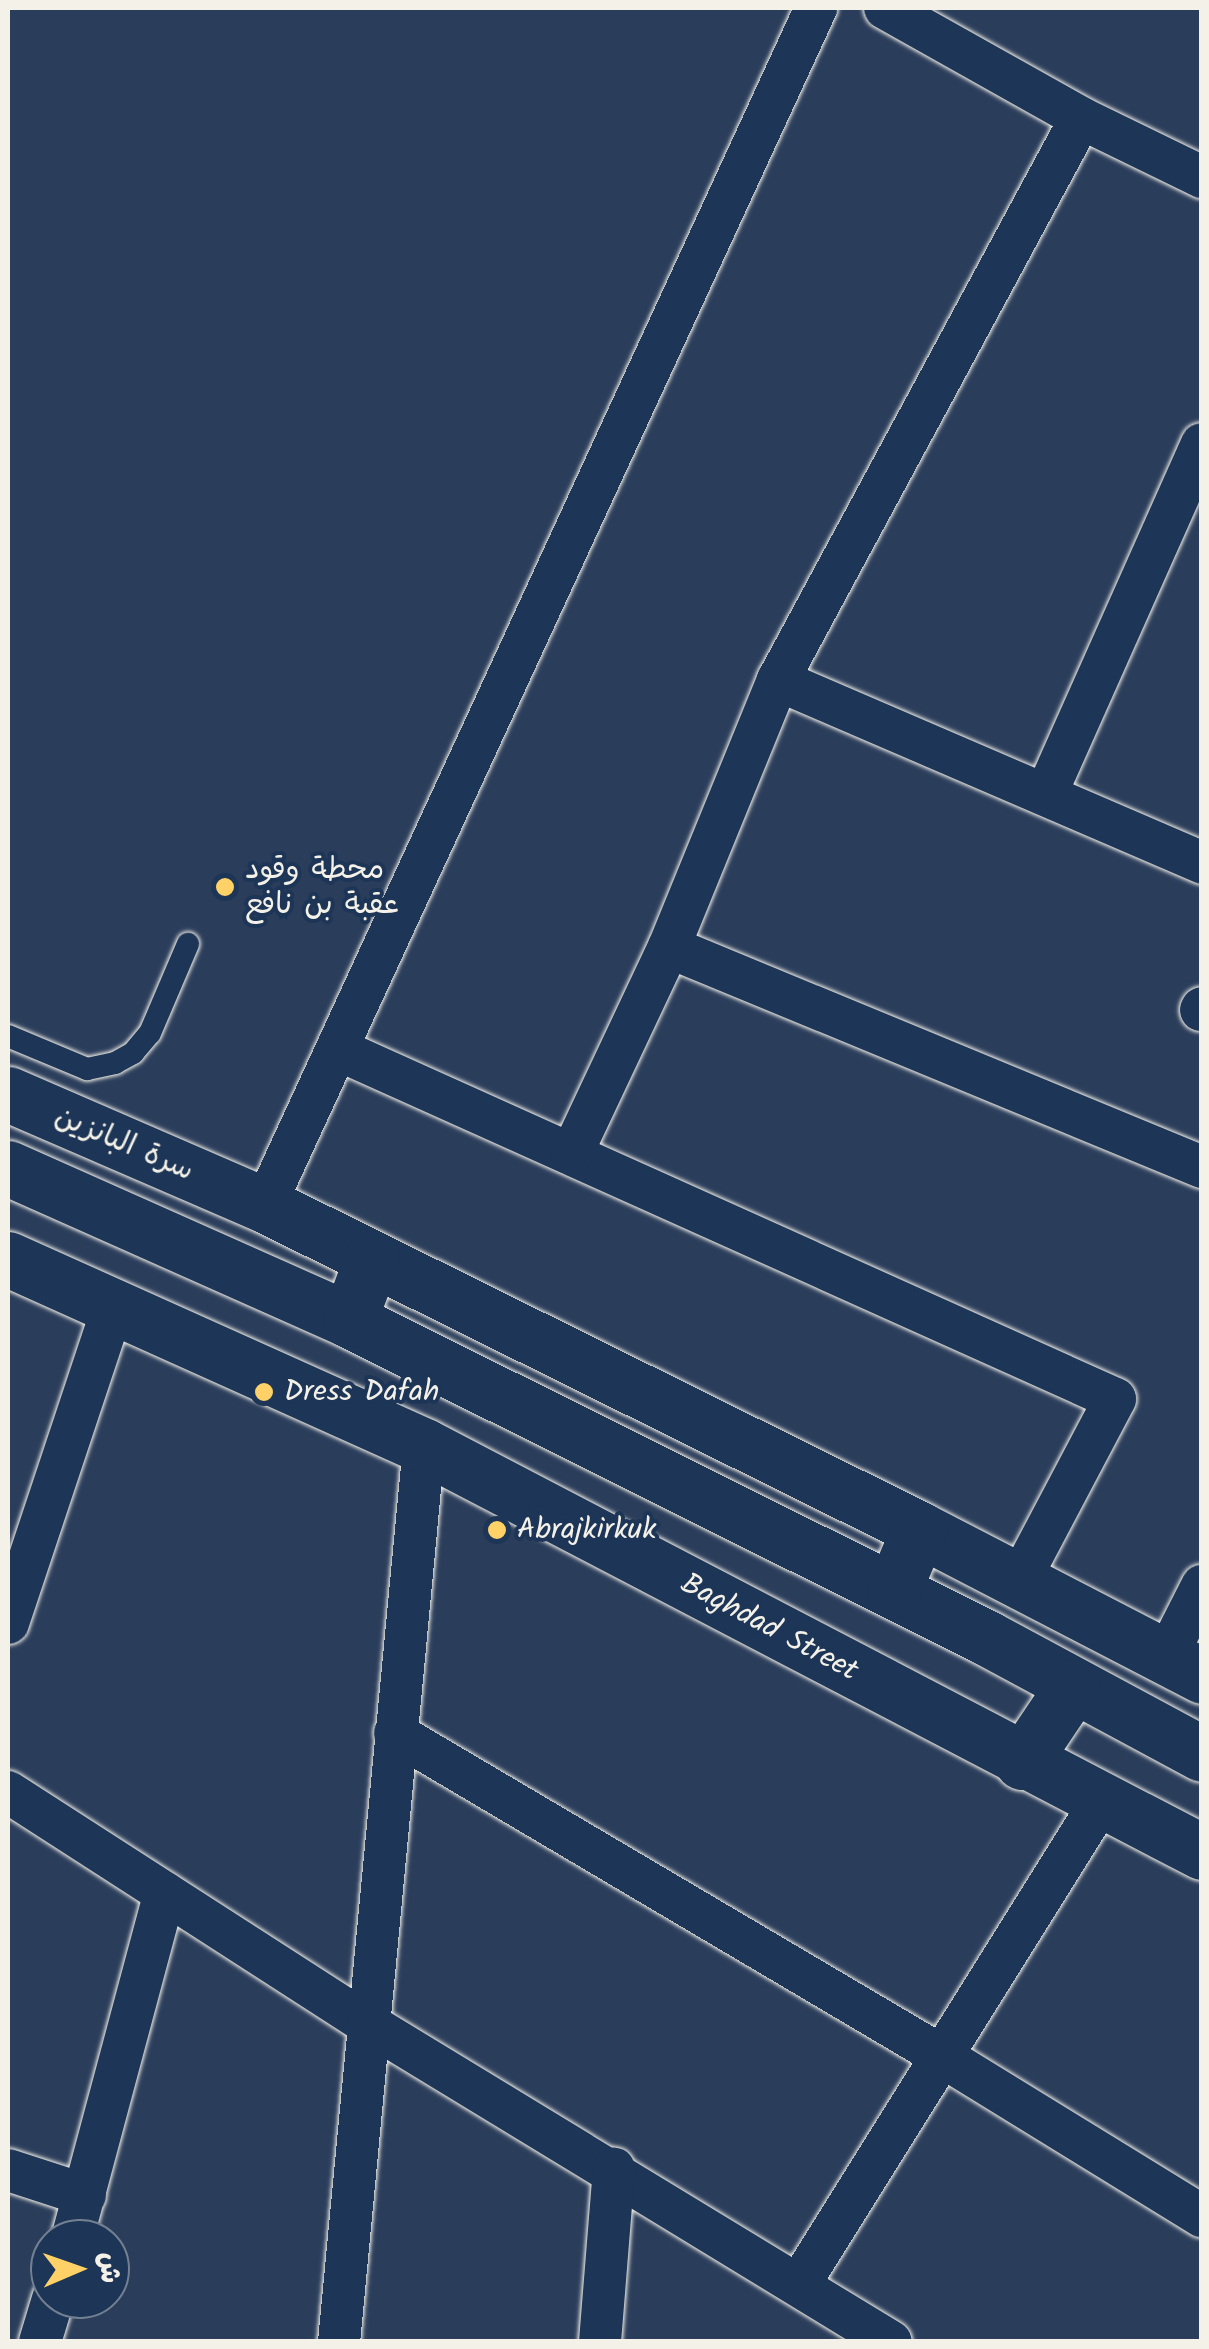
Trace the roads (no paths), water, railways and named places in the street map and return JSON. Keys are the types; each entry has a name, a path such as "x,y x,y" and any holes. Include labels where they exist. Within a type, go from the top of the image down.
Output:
{"main road":[{"name":"سرة البانزين","path":"8,1094 253,1200 919,1530 1184,1666"},
{"path":"8,1168 349,1320 893,1591 1202,1754"},
{"path":"349,1320 372,1258"},
{"name":"Baghdad Street","path":"8,1259 424,1446 1022,1762 1202,1852"},
{"path":"893,1591 919,1530"},
{"path":"1022,1762 1072,1686"}],"street":[{"path":"253,1200 338,1049 816,8"},
{"path":"884,8 1081,118 1202,177"},
{"path":"572,1153 669,947 778,680 1081,118"},
{"path":"1046,794 1202,444"},
{"path":"778,680 1202,863"},
{"path":"669,947 1202,1167"},
{"path":"338,1049 1115,1398 1019,1581"},
{"path":"8,1623 113,1307"},
{"path":"339,2342 424,1446"},
{"path":"1184,1666 1202,1586"},
{"path":"396,1734 945,2058 1202,2216"},
{"path":"8,1792 367,2022 614,2169 892,2342"},
{"path":"800,2283 945,2058 1102,1800"},
{"path":"78,2219 165,1893"},
{"path":"600,2342 614,2169"},
{"path":"8,2170 85,2195"}],"lane":[{"name":"سرة البانزين","path":"8,1036 54,1059 87,1069 115,1063 133,1053 150,1033 188,944"}],"place":[{"name":"محطة وقود عقبة بن نافع","path":"225,887"},
{"name":"Dress Dafah","path":"264,1392"},
{"name":"Abrajkirkuk","path":"497,1530"}]}
